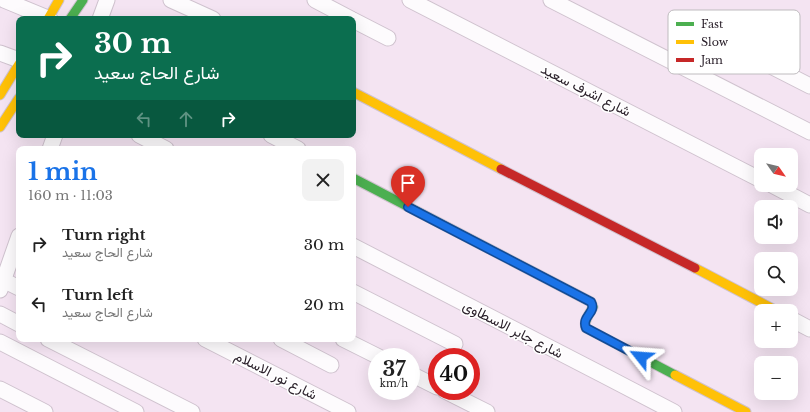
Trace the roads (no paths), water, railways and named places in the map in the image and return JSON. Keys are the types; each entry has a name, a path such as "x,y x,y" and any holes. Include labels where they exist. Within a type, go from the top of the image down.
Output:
{"street":[{"path":"4,0 42,16"},
{"path":"51,16 59,0"},
{"path":"72,16 83,0"},
{"path":"101,16 107,0"},
{"path":"171,0 206,16"},
{"path":"315,0 346,16"},
{"name":"شارع اشرف سعيد","path":"410,0 754,176"},
{"path":"551,0 668,60"},
{"path":"356,21 388,38"},
{"path":"0,53 16,59"},
{"path":"0,95 16,69"},
{"path":"696,74 810,132"},
{"path":"787,74 810,86"},
{"path":"356,94 763,304"},
{"path":"0,127 16,103"},
{"path":"145,138 160,146"},
{"path":"277,138 292,146"},
{"path":"356,180 588,301 593,307 585,321 586,328 746,412"},
{"path":"785,192 810,205"},
{"path":"16,246 1,284 16,287"},
{"name":"شارع جابر الاسطاوى","path":"356,248 674,412"},
{"path":"356,294 454,344"},
{"path":"0,314 16,322"},
{"path":"798,322 810,329"},
{"path":"0,342 136,412"},
{"path":"54,342 192,412"},
{"name":"شارع نور الاسلام","path":"211,342 348,412"},
{"path":"288,342 331,365"},
{"path":"349,342 368,352"},
{"path":"0,389 45,412"},
{"path":"463,400 486,412"}]}
